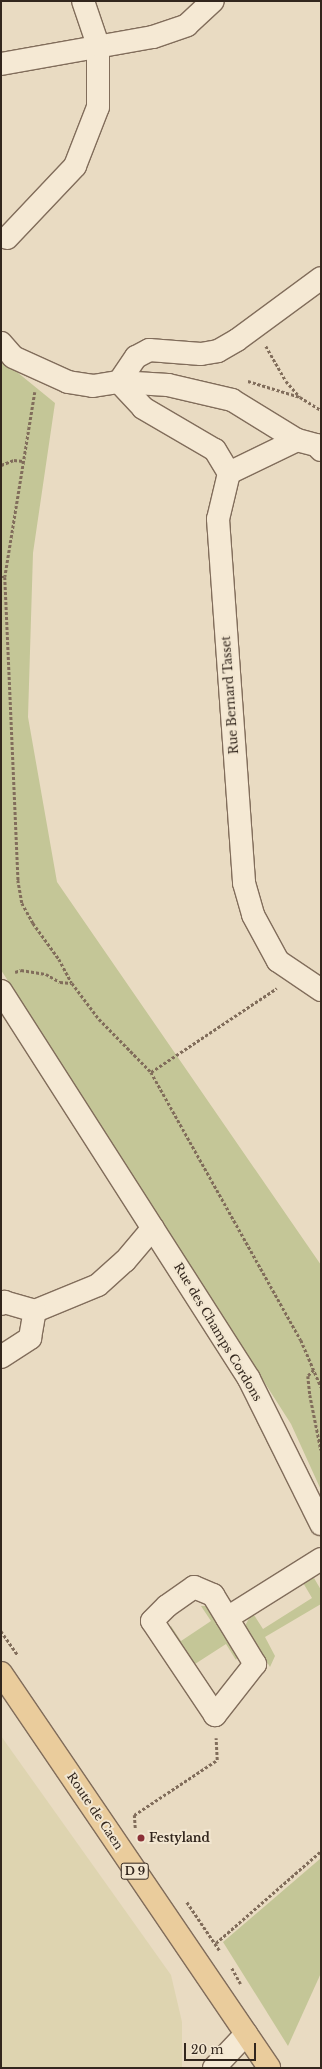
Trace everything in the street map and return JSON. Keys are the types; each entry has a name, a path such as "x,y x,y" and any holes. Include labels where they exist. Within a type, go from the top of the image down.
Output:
{"main road":[{"name":"Route de Caen","path":"1,1673 269,2068"}],"street":[{"path":"7,238 75,166 98,107 98,45 83,1"},
{"path":"1,64 98,45 153,37 187,25 213,1"},
{"path":"119,382 136,357 150,350 201,354 218,351 256,326 321,278"},
{"path":"1,343 13,357 68,382 93,386 119,382 168,385 232,400 314,444"},
{"path":"119,382 143,408 215,450 228,473 314,444"},
{"name":"Rue Bernard Tasset","path":"228,473 218,519 244,883 253,915 278,961 321,990"},
{"name":"Rue des Champs Cordons","path":"5,982 153,1228 249,1379 321,1524"},
{"path":"1,1304 4,1302 35,1312 98,1285 125,1261 153,1228"},
{"path":"1,1357 30,1338 35,1312"},
{"path":"227,1618 321,1559"},
{"path":"194,1587 213,1595 227,1618 255,1664 215,1715 152,1622 167,1606 194,1587"},
{"path":"214,2068 246,2034"}],"path":[{"path":"256,326 275,364 300,397"},
{"path":"39,370 5,577 18,880 22,903 33,923 59,959 72,983 99,1019 151,1072 282,1305 314,1370 321,1388"},
{"path":"243,379 300,397 321,410"},
{"path":"1,465 14,460 23,461"},
{"path":"151,1072 279,988 278,961"},
{"path":"5,982 21,970 46,974 60,982 72,983"},
{"path":"314,1370 308,1376 310,1395 321,1450"},
{"path":"134,1816 217,1760"},
{"path":"216,1943 321,1851"}],"shaded area":[{"path":"1,1736 171,1975 182,2022 182,2068 1,2068"}],"green space":[{"path":"1,359 55,403 33,553 28,717 57,882 321,1265 321,1490 291,1424 1,970"},
{"path":"314,1578 321,1590 321,1604 265,1637 275,1656 270,1667 245,1626 252,1612 263,1629 312,1598 302,1581"},
{"path":"201,1606 208,1606 238,1656 236,1660 226,1644 195,1664 205,1680 169,1629 171,1626 181,1641 211,1621"},
{"path":"321,1858 321,1973 288,2046 223,1942"}],"place":[{"name":"Festyland","path":"141,1838"}]}
